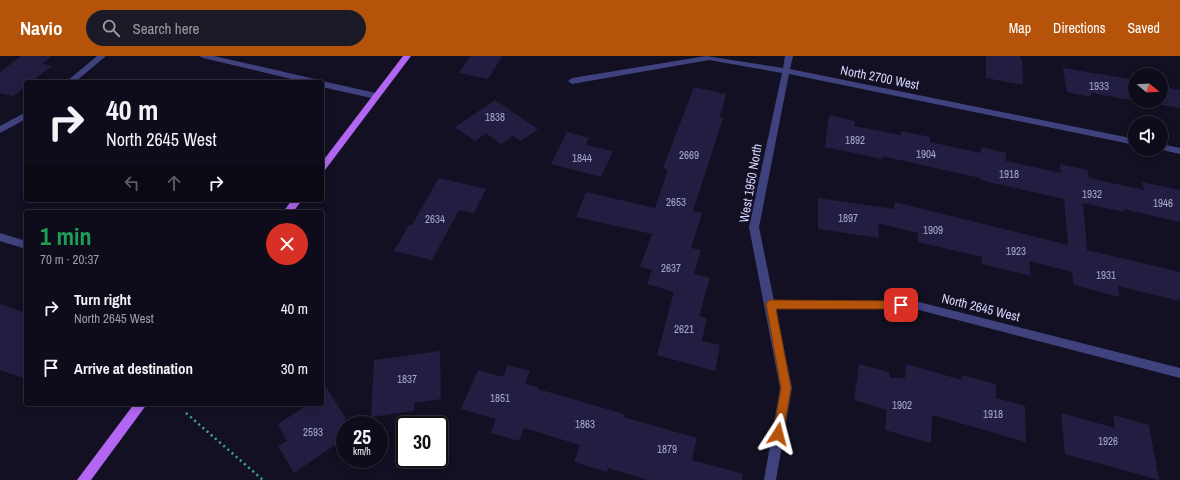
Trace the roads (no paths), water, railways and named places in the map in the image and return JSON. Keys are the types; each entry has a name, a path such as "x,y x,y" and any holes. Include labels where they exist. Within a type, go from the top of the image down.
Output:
{"main road":[{"path":"324,165 408,56"},
{"path":"83,480 139,406"}],"street":[{"path":"72,80 102,56"},
{"path":"203,56 305,80"},
{"name":"West 1950 North","path":"770,480 786,388 754,227 789,56"},
{"name":"North 2700 West","path":"572,81 709,58 785,71 1128,141"},
{"path":"324,84 376,96"},
{"path":"0,130 24,116"},
{"path":"1168,148 1180,151"},
{"path":"0,237 24,244"},
{"name":"North 2645 West","path":"770,304 915,305 1180,372"}]}
